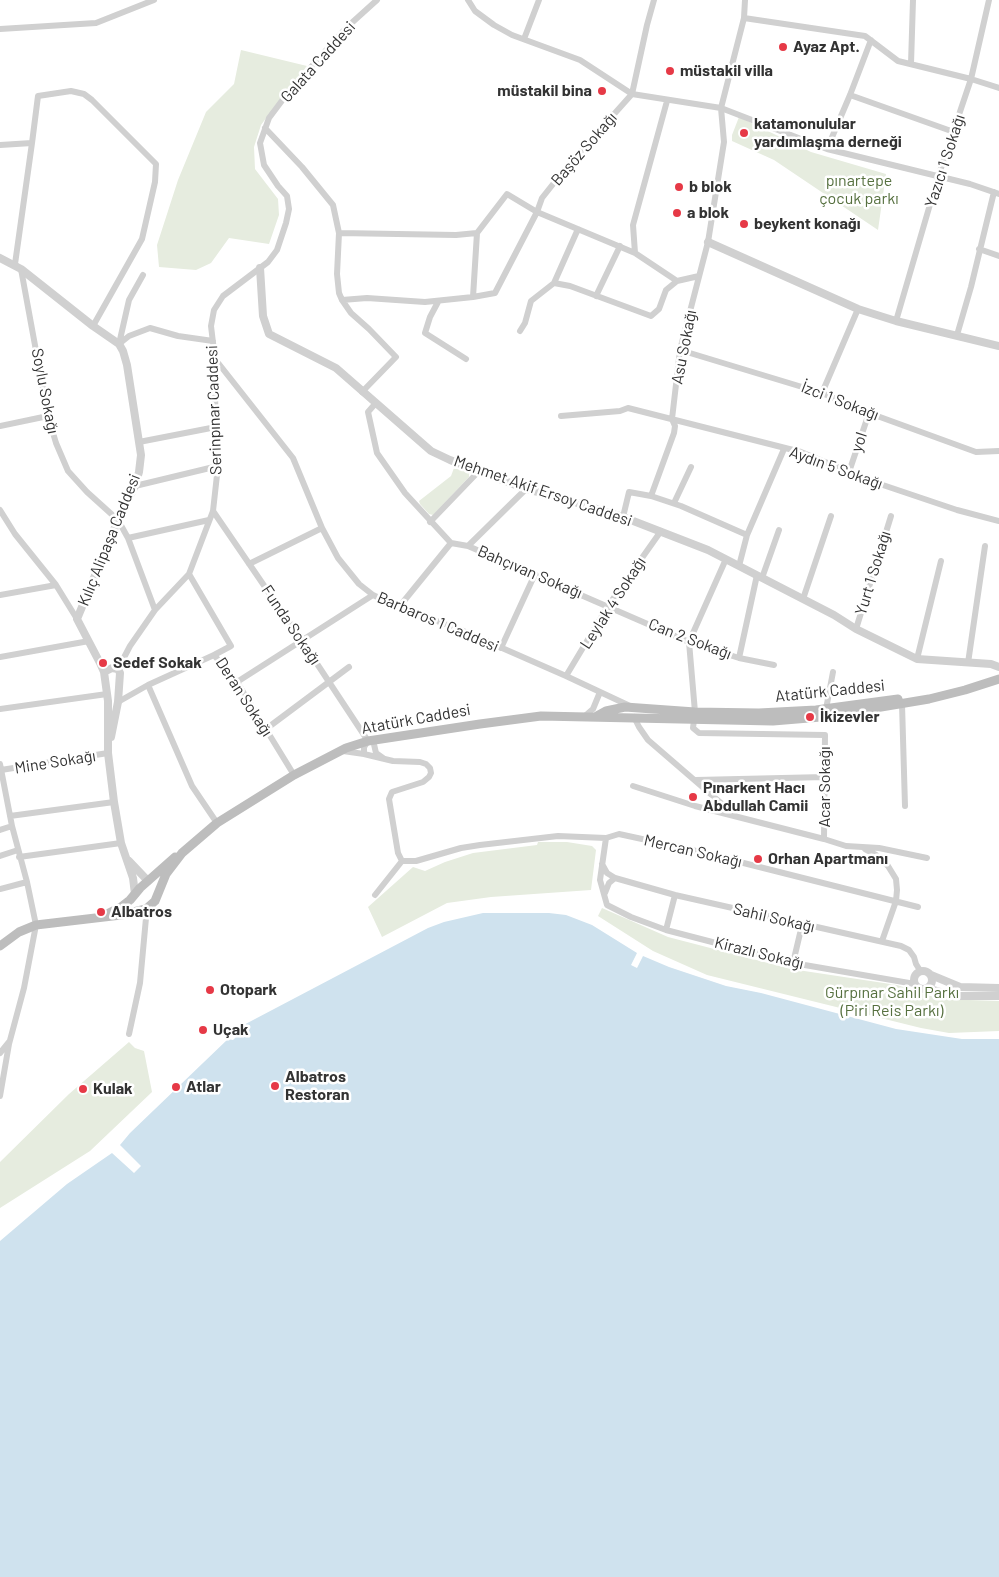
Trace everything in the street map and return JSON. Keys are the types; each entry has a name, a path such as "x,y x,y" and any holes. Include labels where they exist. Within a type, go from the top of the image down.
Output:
{"main road":[{"name":"Atatürk Caddesi","path":"597,716 613,708 632,707 694,716 782,720 821,717 902,704 964,690 999,676"},
{"name":"Atatürk Caddesi","path":"182,853 217,823 294,776 340,751 370,740 541,716 597,716 606,718 694,716 826,709 932,693 999,676"},
{"path":"632,707 634,717"},
{"path":"102,916 121,907 176,856 182,853"},
{"path":"0,946 19,932 36,925 120,915 146,908 154,901 166,874 182,853"},
{"path":"148,881 155,885 158,894"},
{"path":"135,894 142,906 146,908"}],"street":[{"path":"0,29 96,23 154,0"},
{"name":"Galata Caddesi","path":"265,128 269,118 287,94 346,28 377,0"},
{"path":"468,0 475,11 494,25 524,39 580,60 632,94 721,108 827,148 970,184 996,193 979,249 971,287 957,335"},
{"path":"524,39 539,0"},
{"name":"Başöz Sokağı","path":"473,297 496,293 537,212 542,198 564,170 632,94 654,0"},
{"name":"Asu Sokağı","path":"651,496 674,433 675,426 672,419 680,350 708,242 724,142 721,108 744,18 745,0"},
{"path":"910,64 913,0"},
{"name":"Yazıcı 1 Sokağı","path":"896,320 938,177 971,78 989,0"},
{"path":"744,18 865,36 898,61 971,78 999,88"},
{"path":"827,148 850,96 871,40"},
{"name":"Soylu Sokağı","path":"93,326 142,239 155,182 156,164 84,94 71,91 38,96 18,267 48,416 56,443 68,471 87,492 118,520 128,538 155,610"},
{"path":"850,96 954,132"},
{"path":"635,253 633,225 667,101"},
{"path":"260,268 268,262 276,250 289,209 287,196 264,165 260,143 265,128 302,167 333,205 338,233 337,274 339,293 351,314 369,329 396,357 362,392"},
{"path":"0,145 32,143"},
{"path":"342,300 367,298 438,302 473,297 477,233 507,194 537,212 635,253 676,282"},
{"path":"520,331 527,317 531,301 554,283 578,229"},
{"path":"338,233 456,236 477,233"},
{"path":"708,242 858,309 999,346"},
{"path":"596,296 620,246"},
{"path":"979,249 999,256"},
{"path":"0,258 18,267 119,344"},
{"name":"Serinpınar Caddesi","path":"118,669 130,646 155,610 188,574 213,510 218,466 216,360 211,326 214,310 223,296 260,268"},
{"name":"Mehmet Akif Ersoy Caddesi","path":"260,268 262,316 269,334 336,368 431,451 526,489 571,500 623,517 708,550 856,629 917,659 990,664 999,667"},
{"path":"119,344 130,300 143,275"},
{"path":"554,283 570,286 651,316 659,308 666,290 676,282 699,276"},
{"path":"438,302 430,317 425,333 466,359"},
{"path":"822,393 858,309"},
{"path":"119,344 129,336 150,328 178,336 213,341"},
{"name":"Kılıç Alipaşa Caddesi","path":"77,619 118,520 135,486 141,455 127,365 119,344"},
{"name":"İzci 1 Sokağı","path":"680,350 701,358 822,393 976,452 999,451"},
{"name":"Barbaros 1 Caddesi","path":"216,360 292,458 322,528 338,558 359,584 373,595 399,607 461,630 632,707"},
{"path":"375,404 368,412 377,452 405,493 451,543 399,607"},
{"name":"Aydın 5 Sokağı","path":"561,416 620,411 628,408 801,452 849,472 958,510 999,521"},
{"name":"yol","path":"849,472 868,412"},
{"path":"0,426 48,416"},
{"path":"139,442 216,427"},
{"path":"739,566 747,535 784,449"},
{"path":"135,486 218,466"},
{"path":"674,503 691,467"},
{"path":"430,522 479,471"},
{"path":"468,546 526,489"},
{"path":"623,517 629,492 674,503 747,535"},
{"path":"0,510 15,534 56,585 77,619 104,672 107,698 108,753 114,802 121,843 133,878 135,894"},
{"name":"Funda Sokağı","path":"213,510 370,740 376,753 384,759"},
{"path":"804,600 831,516"},
{"name":"Yurt 1 Sokağı","path":"856,629 891,516"},
{"path":"128,538 209,520"},
{"path":"249,564 322,528"},
{"path":"739,658 760,577 779,530"},
{"name":"Leylak 4 Sokağı","path":"566,676 608,606 661,531"},
{"name":"Bahçıvan Sokağı","path":"451,543 468,546 608,606"},
{"path":"968,663 985,546"},
{"path":"694,716 689,642 726,559"},
{"path":"917,659 941,561"},
{"name":"Deran Sokağı","path":"188,574 231,646 214,654 237,682 294,776"},
{"path":"501,648 534,574"},
{"path":"0,595 56,585"},
{"path":"237,682 373,595"},
{"name":"Can 2 Sokağı","path":"608,606 689,642 739,658 774,665"},
{"path":"0,657 89,641"},
{"path":"0,709 107,698 118,702 214,654"},
{"path":"990,664 999,676"},
{"path":"266,729 348,667"},
{"path":"104,672 112,668 118,669 120,673 118,702 108,753"},
{"path":"826,709 832,672"},
{"path":"106,685 112,686 120,683"},
{"path":"148,686 192,786 217,823"},
{"path":"585,716 590,712 600,692"},
{"path":"596,702 597,716"},
{"path":"902,704 905,806"},
{"name":"Acar Sokağı","path":"694,716 693,728 699,733 825,735 824,839"},
{"path":"634,717 648,740 737,817"},
{"path":"364,754 364,747 370,740"},
{"path":"340,751 384,759 420,762 426,764 431,773 423,782 392,792 389,799 398,853 402,861 375,895"},
{"name":"Mine Sokağı","path":"1,767 108,753"},
{"path":"1,767 12,826 36,925 24,988 1,1077"},
{"path":"696,780 825,778"},
{"path":"633,786 695,806 846,846 879,848 927,858"},
{"path":"10,816 114,802"},
{"path":"0,830 12,826"},
{"name":"Mercan Sokağı","path":"402,861 416,861 461,848 558,836 606,838 620,834 688,849 918,908"},
{"path":"605,894 600,880 606,838"},
{"path":"0,856 121,843"},
{"path":"864,848 876,855 888,866 896,879 896,902 882,941"},
{"path":"126,858 148,881"},
{"path":"602,863 607,873 615,878 609,883 605,894"},
{"name":"Sahil Sokağı","path":"615,878 675,896 901,946 909,950 921,972"},
{"path":"0,889 27,882"},
{"name":"Kirazlı Sokağı","path":"605,894 607,905 631,917 666,930 793,963 915,984"},
{"path":"666,930 675,896"},
{"path":"129,1034 140,983 146,908"},
{"path":"793,963 802,925"},
{"path":"999,988 960,987 926,972 921,972 915,977 915,984 920,988 927,988 954,996 999,996"},
{"path":"927,988 931,983 931,975"},
{"path":"0,1053 10,1041"},
{"path":"0,1066 2,1070 0,1096"}],"green space":[{"path":"241,50 307,66 261,125 254,147 255,169 278,199 279,215 269,244 229,238 211,263 196,270 159,267 157,245 178,180 206,112 234,84"},
{"name":"pınartepe çocuk parkı","path":"739,117 811,152 886,174 878,230 774,160 732,141 732,135"},
{"path":"454,468 469,473 469,477 433,515 429,514 419,501 451,476"},
{"path":"538,842 567,842 592,846 596,850 591,890 491,897 447,903 382,937 368,907 413,867 425,871 473,853 537,845"},
{"name":"Gürpınar Sahil Parkı (Piri Reis Parkı)","path":"602,908 668,937 791,969 897,985 940,999 999,1001 999,1031 949,1033 921,1028 707,975 653,951 598,916"},
{"path":"129,1042 135,1048 144,1051 152,1092 90,1151 0,1208 0,1162 69,1094"}],"water":[{"path":"483,913 549,913 566,915 592,925 637,953 631,965 637,968 643,956 669,967 726,986 761,993 896,1029 962,1039 999,1039 999,1577 0,1577 0,1241 67,1184 112,1153 134,1173 141,1166 120,1145 130,1133 228,1039 233,1040 236,1037 236,1029 428,928 444,922"}],"place":[{"name":"Ayaz Apt.","path":"783,47"},
{"name":"müstakil villa","path":"670,71"},
{"name":"müstakil bina","path":"602,91"},
{"name":"katamonulular yardımlaşma derneği","path":"744,133"},
{"name":"b blok","path":"679,187"},
{"name":"a blok","path":"677,213"},
{"name":"beykent konağı","path":"744,224"},
{"name":"Sedef Sokak","path":"103,663"},
{"name":"İkizevler","path":"810,717"},
{"name":"Pınarkent Hacı Abdullah Camii","path":"693,797"},
{"name":"Orhan Apartmanı","path":"758,859"},
{"name":"Albatros","path":"101,912"},
{"name":"Otopark","path":"210,990"},
{"name":"Uçak","path":"203,1030"},
{"name":"Albatros Restoran","path":"275,1086"},
{"name":"Atlar","path":"176,1087"},
{"name":"Kulak","path":"83,1089"}]}
